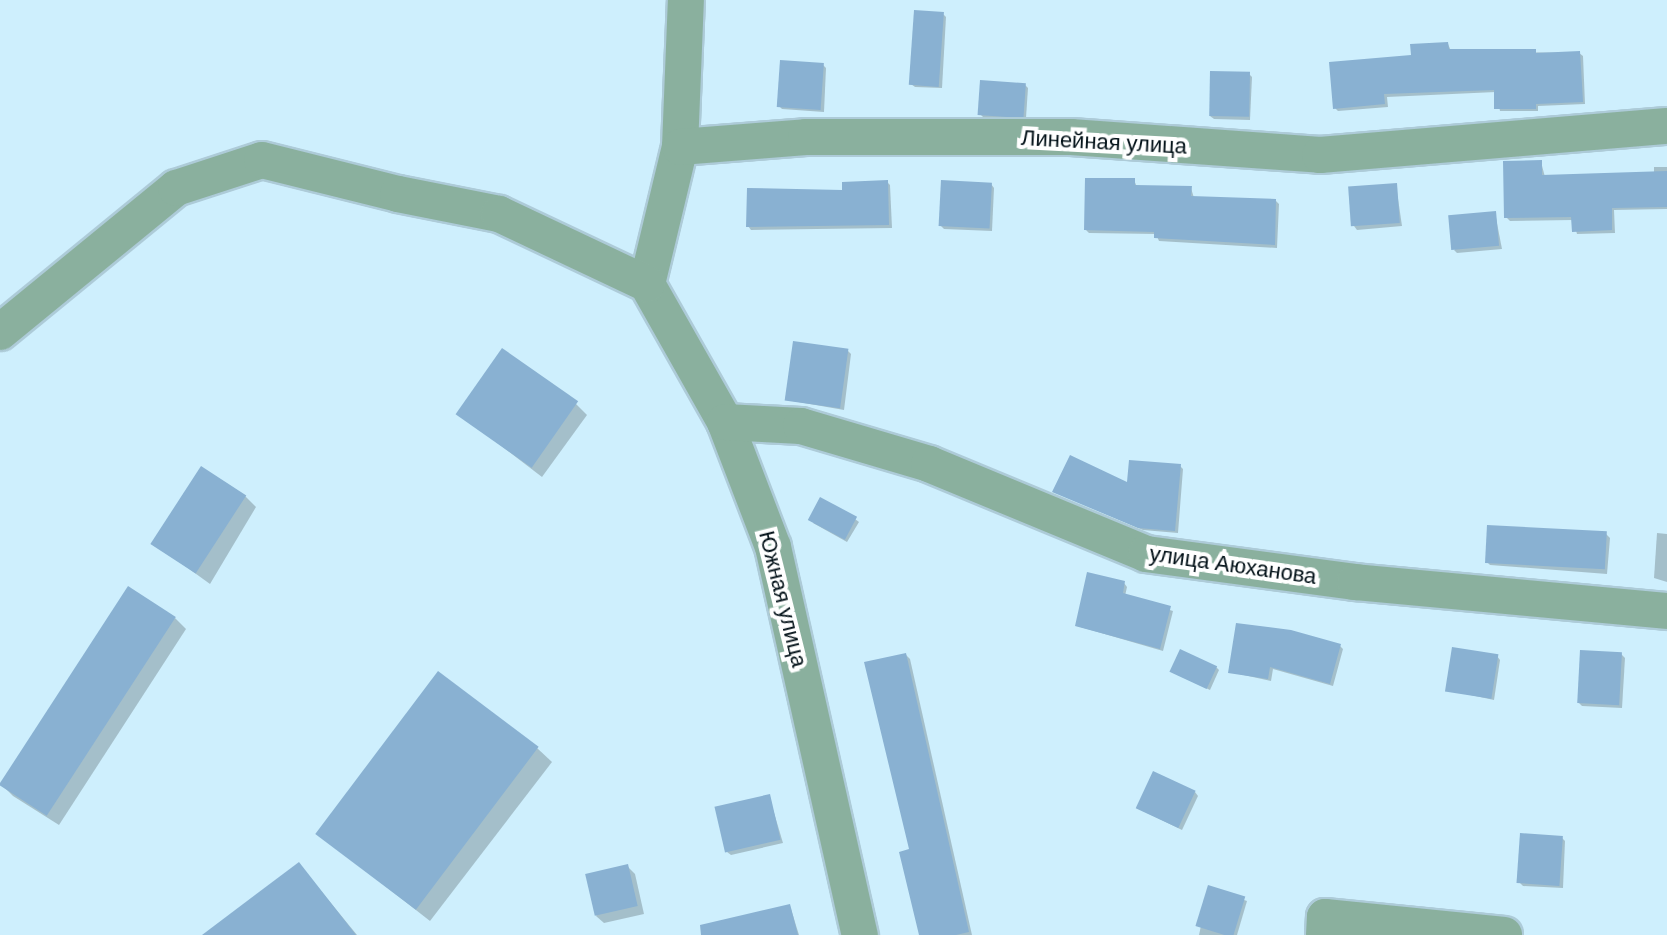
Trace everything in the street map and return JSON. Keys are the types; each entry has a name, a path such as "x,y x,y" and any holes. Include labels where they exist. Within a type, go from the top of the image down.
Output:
{"street":[{"path":"0,332 176,188 262,160 398,194 499,214 647,284 680,147 686,0"},
{"name":"Линейная улица","path":"680,147 806,137 1071,137 1320,155 1667,126"},
{"name":"Южная улица","path":"647,284 725,422 773,547 860,935"},
{"name":"улица Аюханова","path":"725,422 801,426 929,464 1146,554 1355,582 1667,611"},
{"path":"1324,926 1504,935"}],"building":[{"path":"914,10 944,12 939,87 909,85"},
{"path":"1448,42 1449,49 1536,49 1536,53 1580,51 1583,102 1536,104 1536,109 1494,109 1494,90 1384,94 1385,104 1333,109 1329,62 1411,55 1410,44"},
{"path":"780,60 824,63 821,110 777,107"},
{"path":"1210,71 1250,72 1249,117 1209,116"},
{"path":"980,80 1026,83 1023,118 978,115"},
{"path":"1542,160 1542,175 1667,171 1667,207 1612,208 1612,230 1572,232 1571,217 1504,218 1503,161"},
{"path":"1085,178 1135,178 1135,185 1192,186 1191,196 1276,199 1275,245 1154,238 1154,232 1084,230"},
{"path":"888,180 889,225 746,227 747,188 842,190 842,182"},
{"path":"941,180 992,183 990,229 939,226"},
{"path":"1397,183 1400,223 1351,226 1348,186"},
{"path":"1496,211 1499,246 1451,250 1448,215"},
{"path":"793,341 848,349 840,408 785,400"},
{"path":"502,348 578,401 532,468 456,414"},
{"path":"1070,455 1127,482 1129,460 1181,464 1175,531 1138,528 1052,492"},
{"path":"201,466 246,495 196,573 150,544"},
{"path":"820,497 857,517 845,540 808,520"},
{"path":"1487,525 1607,531 1605,569 1485,563"},
{"path":"1087,572 1125,581 1123,593 1171,606 1160,649 1075,626"},
{"path":"128,586 176,617 47,816 0,783"},
{"path":"1236,623 1291,630 1341,644 1330,684 1270,667 1268,679 1228,673"},
{"path":"1452,647 1498,654 1491,699 1445,691"},
{"path":"1180,649 1217,666 1207,689 1169,672"},
{"path":"1580,650 1622,652 1619,705 1577,703"},
{"path":"906,653 969,932 956,935 919,935 899,852 909,849 864,662"},
{"path":"438,671 539,747 416,910 315,834"},
{"path":"1153,771 1196,791 1178,828 1136,808"},
{"path":"770,794 781,840 725,853 714,807"},
{"path":"1520,833 1563,836 1559,886 1517,883"},
{"path":"299,862 356,935 202,935"},
{"path":"628,864 638,906 595,916 585,874"},
{"path":"1208,885 1245,896 1233,935 1195,926"},
{"path":"790,904 798,935 701,935 700,925"}]}
